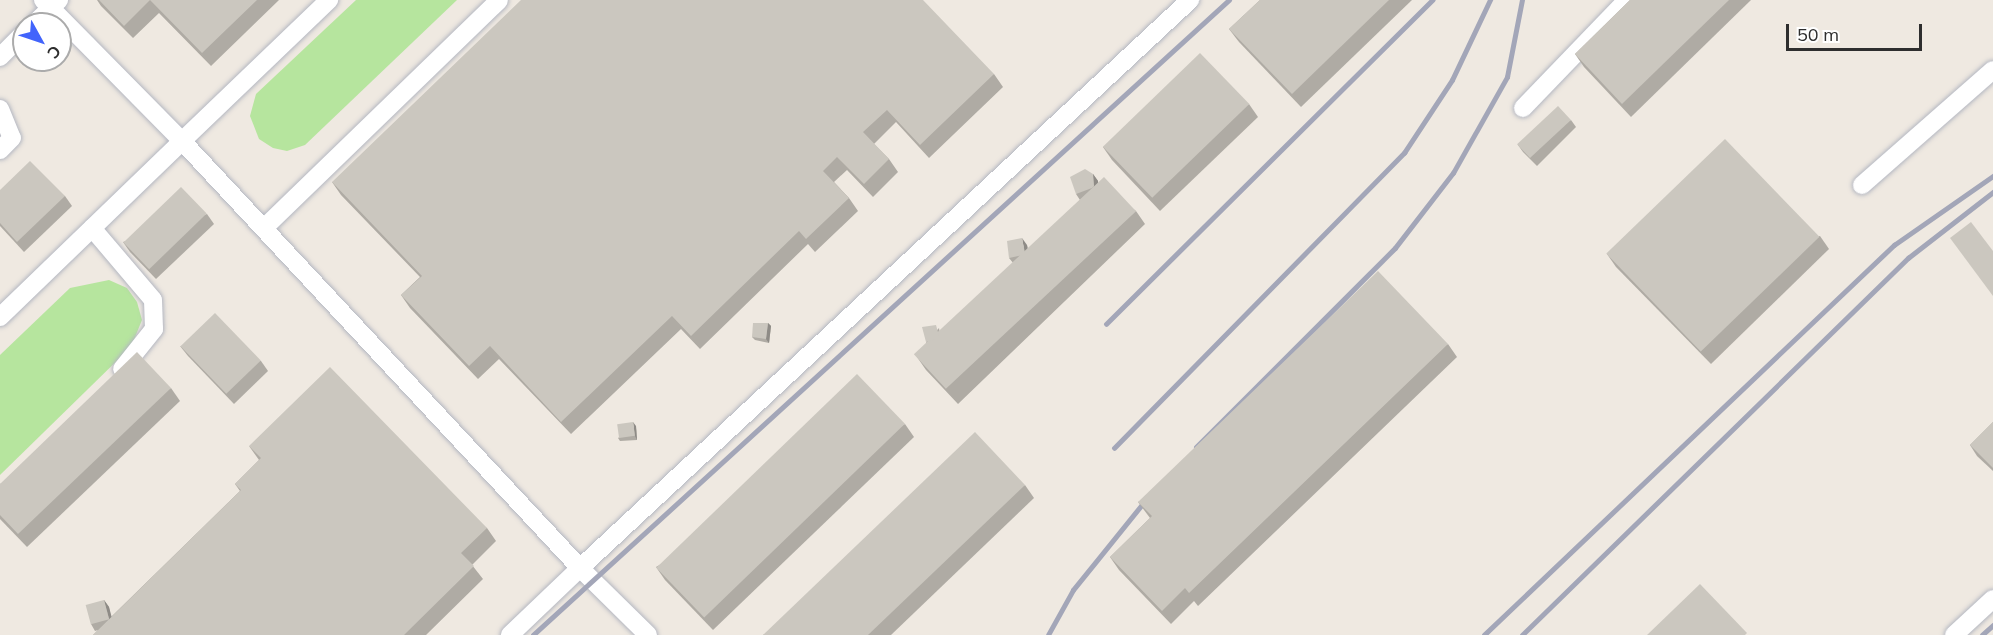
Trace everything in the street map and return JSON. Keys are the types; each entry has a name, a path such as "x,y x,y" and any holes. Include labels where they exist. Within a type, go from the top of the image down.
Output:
{"street":[{"path":"0,317 329,0"},
{"path":"264,228 499,0"},
{"path":"510,635 1190,0"},
{"path":"1523,108 1627,0"},
{"path":"51,2 580,568 648,635"},
{"path":"0,57 12,45"},
{"path":"1862,185 1993,70"},
{"path":"0,109 12,138 0,150"},
{"path":"92,228 153,300 154,329 110,380"},
{"path":"1954,635 1993,599"}],"green space":[{"path":"356,0 457,0 305,145 287,151 273,148 259,139 250,116 256,94"},
{"path":"109,280 127,288 137,302 142,320 131,347 0,475 0,355 70,288"}],"building":[{"path":"99,0 150,0 124,26"},
{"path":"150,0 257,0 202,53"},
{"path":"521,0 923,0 994,74 920,145 887,110 863,132 889,159 864,184 837,157 823,171 849,198 806,239 799,231 691,336 672,316 561,422 490,346 469,366 401,295 422,276 332,182"},
{"path":"1260,0 1389,0 1292,94 1229,29"},
{"path":"1630,0 1729,0 1622,104 1575,54"},
{"path":"1200,53 1249,104 1152,198 1103,147"},
{"path":"1558,106 1571,120 1530,158 1517,144"},
{"path":"1725,139 1819,237 1701,351 1606,254"},
{"path":"30,161 65,196 17,242 0,223 0,190"},
{"path":"1085,169 1093,174 1094,186 1076,194 1070,177"},
{"path":"1104,177 1136,211 946,389 914,354"},
{"path":"181,187 207,214 149,269 123,243"},
{"path":"1971,222 1993,251 1993,296 1950,238"},
{"path":"1022,238 1025,253 1009,258 1007,241"},
{"path":"1378,271 1448,344 1189,593 1185,588 1162,611 1110,557 1152,516 1138,502"},
{"path":"215,313 261,360 226,394 180,346"},
{"path":"753,323 768,323 766,339 752,337"},
{"path":"936,325 939,336 926,342 922,327"},
{"path":"137,352 171,388 18,534 0,515 0,484"},
{"path":"330,367 487,528 461,553 474,566 404,635 93,635 241,490 235,484 261,458 249,446"},
{"path":"857,374 905,424 704,617 656,568"},
{"path":"633,422 635,436 619,438 617,424"},
{"path":"1993,422 1993,468 1970,445"},
{"path":"975,432 1025,485 868,635 763,635"},
{"path":"1700,584 1747,633 1745,635 1647,635"},
{"path":"104,600 109,619 91,624 86,605"}],"railway":[{"path":"533,635 1229,0"},
{"path":"1106,324 1432,0"},
{"path":"1114,448 1404,153 1452,80 1490,0"},
{"path":"1196,447 1395,248 1453,173 1507,77 1522,0"},
{"path":"1484,635 1894,245 1993,176"},
{"path":"1522,635 1908,258 1993,192"},
{"path":"1048,635 1073,590 1152,492"},
{"path":"1982,635 1993,625"}]}
